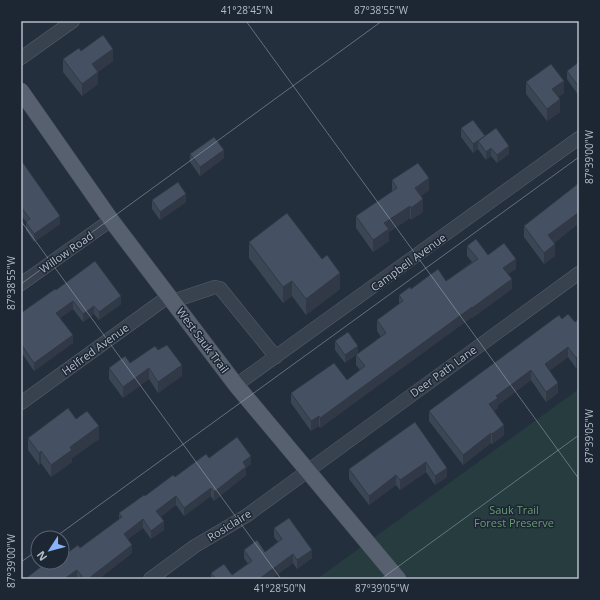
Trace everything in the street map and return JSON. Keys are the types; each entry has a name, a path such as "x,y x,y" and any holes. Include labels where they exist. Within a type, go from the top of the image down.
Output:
{"main road":[{"name":"West Sauk Trail","path":"21,91 111,220 236,386 398,579"}],"street":[{"path":"21,58 73,21"},
{"name":"Campbell Avenue","path":"236,386 579,138"},
{"name":"Willow Road","path":"21,284 111,220"},
{"name":"Deer Path Lane","path":"308,470 579,273"},
{"name":"Helfred Avenue","path":"21,403 171,298 215,287 220,288 276,357"},
{"name":"Rosiclaire","path":"150,579 195,546 246,516 308,470"}],"green space":[{"name":"Sauk Trail Forest Preserve","path":"579,389 579,579 317,579"}],"building":[{"path":"103,35 113,49 92,64 98,72 82,84 63,59 79,48 81,51"},
{"path":"579,62 579,87 567,71"},
{"path":"551,64 564,81 552,89 560,99 547,109 526,82"},
{"path":"473,120 485,136 473,144 461,128"},
{"path":"496,128 509,146 497,155 491,148 486,152 478,141"},
{"path":"214,137 224,150 200,167 190,154"},
{"path":"21,160 60,216 34,234 26,222 30,219 21,207"},
{"path":"418,163 429,178 415,188 423,199 411,208 410,206 384,223 389,229 373,240 356,216 397,188 392,180"},
{"path":"178,182 186,194 160,212 152,200"},
{"path":"579,183 579,215 578,213 548,235 555,244 544,253 524,226"},
{"path":"287,213 322,259 327,255 340,273 306,299 292,281 283,287 249,242"},
{"path":"476,239 488,255 504,243 516,259 503,268 512,279 320,418 319,416 311,421 291,393 334,363 347,380 365,366 356,355 386,333 377,320 403,301 399,295 410,287 411,289 438,269 446,281 478,259 467,246"},
{"path":"95,261 121,296 99,312 94,306 83,314 73,301 56,313 73,335 34,363 21,344 21,313 55,289 56,290"},
{"path":"568,314 575,322 579,319 579,355 576,358 568,347 545,364 558,383 546,392 531,370 496,396 498,398 489,404 504,425 492,434 491,433 463,455 429,411 559,315 562,319"},
{"path":"348,332 358,346 345,355 335,341"},
{"path":"167,345 182,365 158,382 149,368 123,387 109,368 125,356 130,363 155,346 158,350"},
{"path":"68,408 76,419 87,411 99,426 70,447 72,450 51,465 41,451 39,453 28,438"},
{"path":"415,422 447,468 435,476 426,462 400,480 396,475 369,496 349,469"},
{"path":"237,437 251,456 243,462 246,467 214,492 211,488 184,508 176,496 156,511 164,521 151,531 143,519 124,534 132,545 88,579 84,579 77,570 64,579 25,579 37,570 70,570 70,551 78,545 80,548 122,517 119,513 173,475 175,477 206,454 209,458"},
{"path":"289,518 312,550 297,560 293,554 259,579 216,579 211,573 224,564 232,575 252,561 244,550 257,540 265,552 282,539 274,528"}]}
